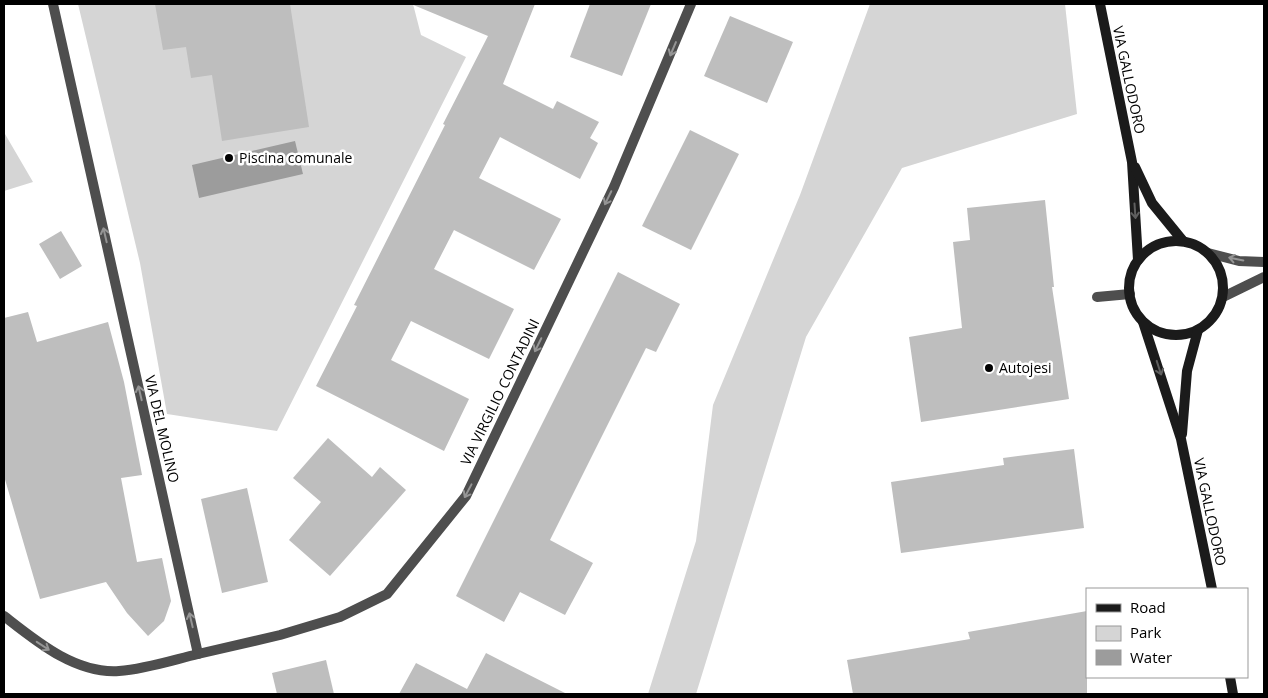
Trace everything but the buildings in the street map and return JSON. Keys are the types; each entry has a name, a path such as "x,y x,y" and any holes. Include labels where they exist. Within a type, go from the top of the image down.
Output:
{"main road":[{"name":"VIA GALLODORO","path":"1100,4 1132,162 1138,260 1131,274 1130,294 1137,314 1144,322 1181,439 1212,588"},
{"name":"VIA GALLODORO","path":"1132,162 1152,203 1183,241 1208,252"},
{"path":"1138,260 1159,244 1183,241"},
{"path":"1144,322 1151,328 1168,334 1188,334 1198,330 1213,318 1223,297 1224,288 1220,270 1208,252"},
{"name":"VIA GALLODORO","path":"1181,439 1187,371 1198,330"},
{"path":"1230,678 1233,694"}],"street":[{"name":"VIA DEL MOLINO","path":"53,4 198,654"},
{"name":"VIA VIRGILIO CONTADINI","path":"198,654 280,635 340,617 388,594 466,496 614,186 691,4"},
{"path":"1208,252 1239,261 1264,262"},
{"path":"1223,297 1264,277"},
{"path":"1098,296 1130,294"},
{"path":"4,616 45,648 85,666 118,671 198,654"}],"green space":[{"path":"78,4 413,4 421,35 466,57 277,431 167,414 140,263"},
{"path":"870,4 1065,4 1077,114 902,168 806,337 696,694 648,694 696,541 713,405 800,195"},
{"path":"4,117 5,134 33,182 4,191"}],"water":[{"path":"295,141 303,174 199,198 192,165"}],"place":[{"name":"Piscina comunale","path":"229,158"},
{"name":"Autojesi","path":"989,368"}]}
